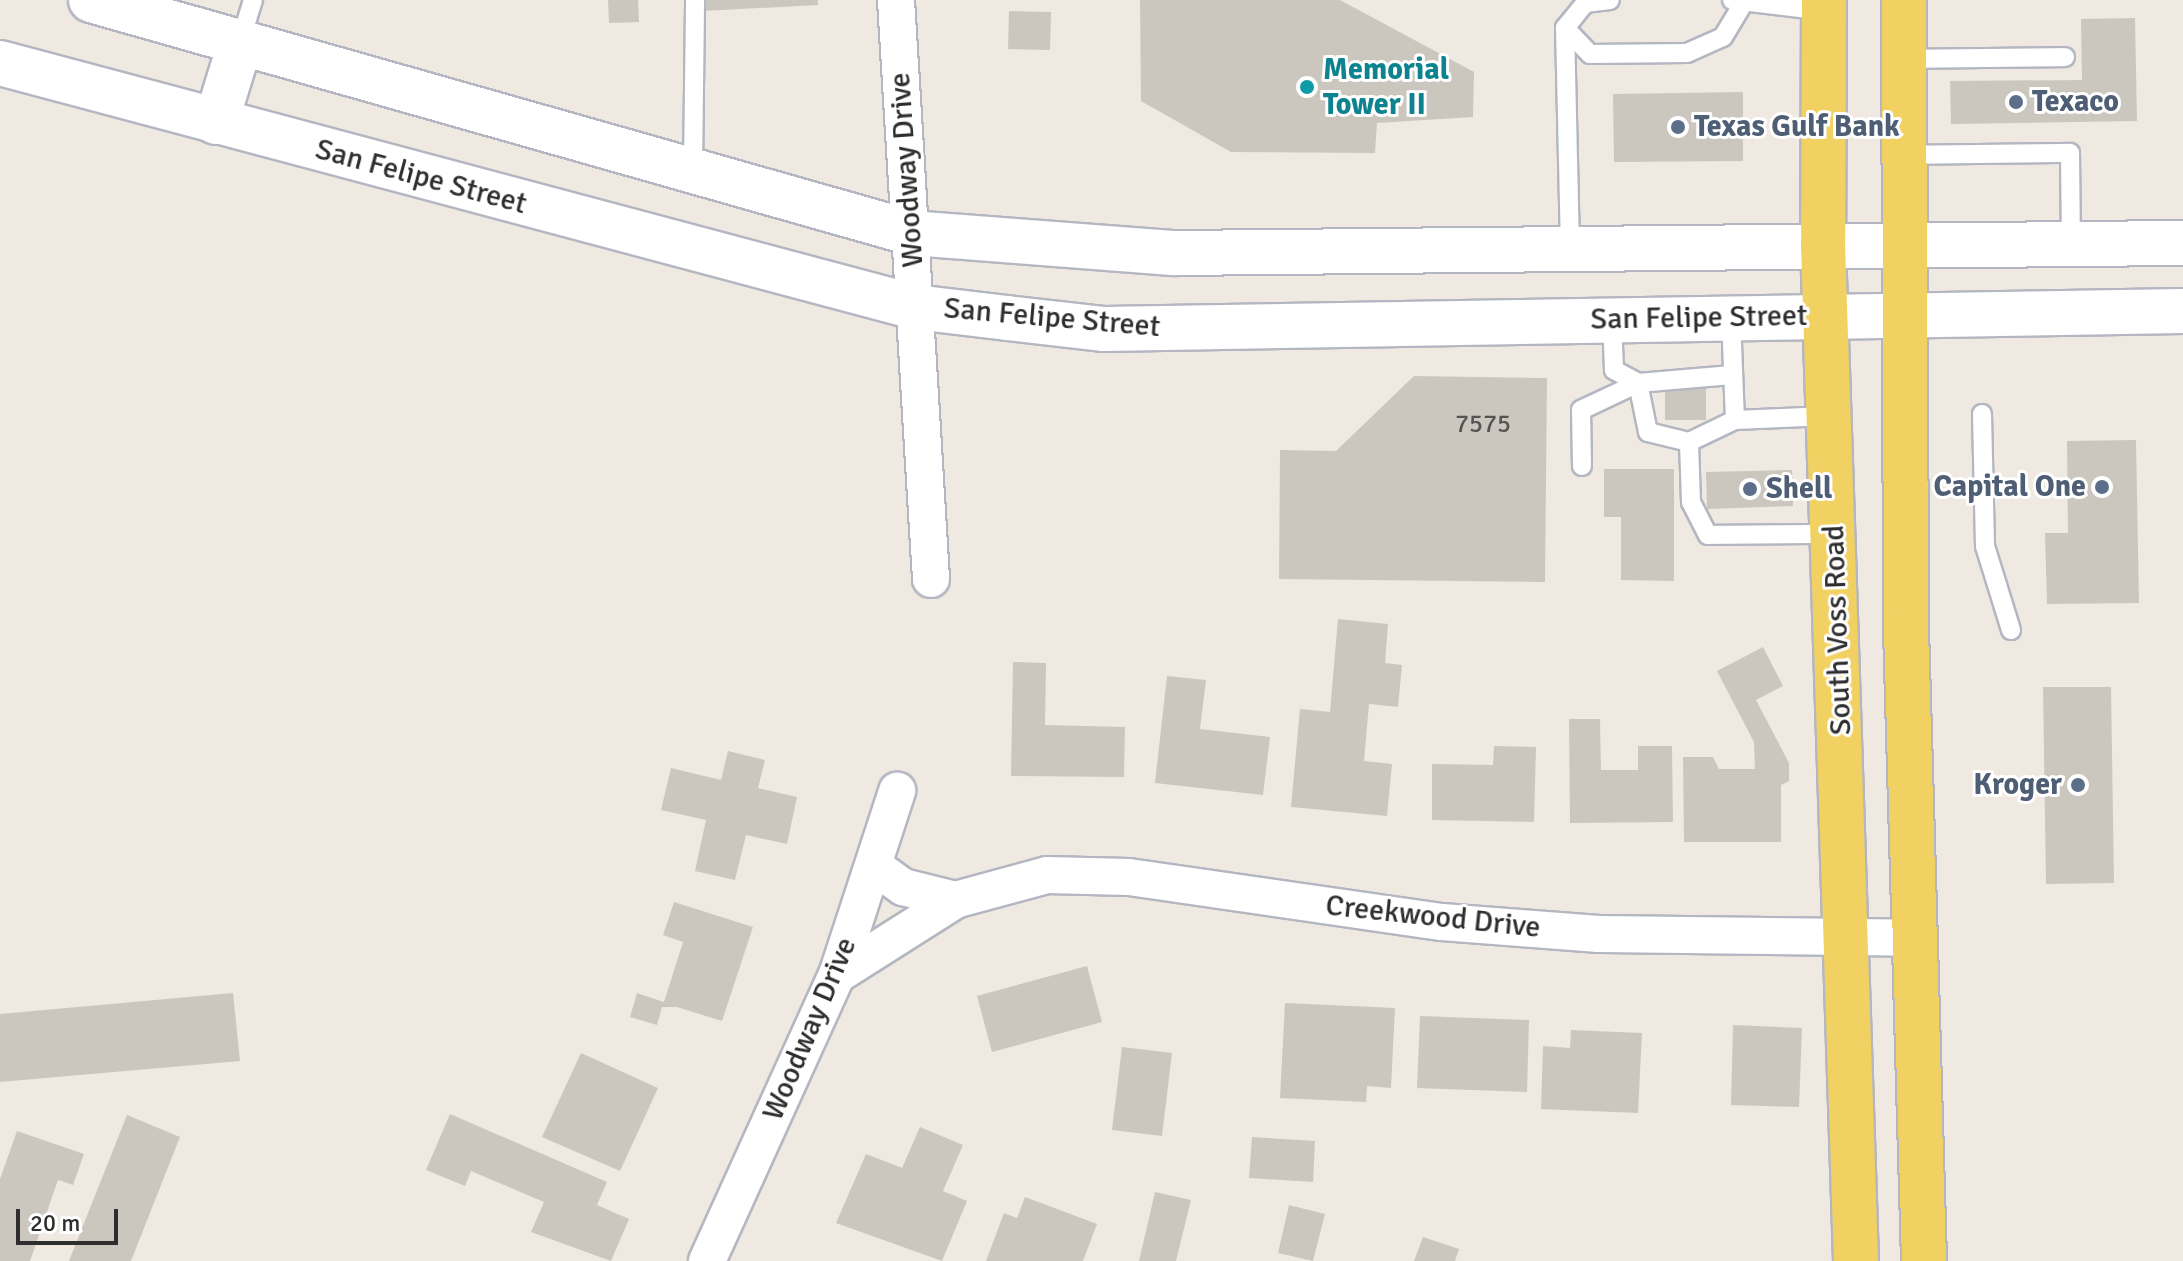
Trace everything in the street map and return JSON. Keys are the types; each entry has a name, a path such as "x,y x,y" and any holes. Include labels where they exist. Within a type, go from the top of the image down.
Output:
{"main road":[{"path":"91,0 912,233 1173,253 2183,243"},
{"path":"1904,0 1904,314 1924,1261"},
{"name":"South Voss Road","path":"1824,6 1823,245 1850,938 1856,1261"},
{"path":"216,122 240,44"},
{"name":"San Felipe Street","path":"0,63 915,307 1104,329 2183,311"}],"street":[{"name":"Woodway Drive","path":"896,0 931,579"},
{"name":"Woodway Drive","path":"707,1261 837,975 897,791"},
{"name":"Creekwood Drive","path":"874,866 903,887 955,900"},
{"name":"Creekwood Drive","path":"837,975 955,900 1047,875 1129,877 1442,922 1599,934 1918,938"}],"lane":[{"path":"240,44 253,0"},
{"path":"693,169 695,0"},
{"path":"1570,248 1565,28 1585,3 1610,0"},
{"path":"1565,28 1590,54 1687,53 1723,37 1737,1 1824,6"},
{"path":"1904,59 2065,57"},
{"path":"1903,155 2070,153 2071,244"},
{"path":"1731,317 1735,420"},
{"path":"1612,319 1614,370 1638,383"},
{"path":"1582,466 1581,410 1638,383 1732,375"},
{"path":"1638,383 1648,432 1689,442 1735,420 1830,416"},
{"path":"1982,414 1985,546 2011,630"},
{"path":"1689,442 1691,502 1708,535 1835,534"}],"building":[{"path":"608,0 638,0 639,22 609,23"},
{"path":"701,0 818,0 818,5 702,11"},
{"name":"Memorial Tower II","path":"1140,0 1340,0 1474,72 1473,117 1377,123 1375,153 1231,152 1141,101"},
{"path":"1009,11 1051,12 1050,50 1008,49"},
{"path":"2135,18 2137,121 1951,124 1950,81 2082,80 2081,19"},
{"name":"Texas Gulf Bank","path":"1743,92 1743,161 1614,162 1613,94"},
{"path":"1414,376 1547,378 1545,582 1279,579 1280,450 1336,451"},
{"name":"Shell","path":"1665,387 1706,387 1706,420 1665,420"},
{"name":"Capital One","path":"2136,440 2139,603 2047,604 2045,533 2068,533 2067,441"},
{"path":"1604,469 1674,469 1674,581 1621,580 1621,517 1604,517"},
{"name":"Shell","path":"1792,470 1793,506 1707,509 1706,472"},
{"path":"1338,619 1388,624 1385,663 1402,665 1398,707 1369,704 1364,761 1392,764 1387,816 1291,807 1300,709 1330,712"},
{"path":"1763,647 1783,686 1756,700 1789,763 1789,781 1781,785 1781,842 1684,842 1683,757 1713,757 1719,769 1755,769 1754,742 1717,671"},
{"path":"1013,662 1046,663 1045,725 1125,727 1124,777 1011,776"},
{"path":"1167,676 1206,680 1200,729 1270,737 1263,795 1155,783"},
{"name":"Kroger","path":"2043,687 2111,687 2114,883 2046,884"},
{"path":"1569,719 1600,719 1601,770 1638,770 1638,746 1672,746 1673,822 1570,823"},
{"path":"1494,746 1536,747 1534,822 1432,820 1432,764 1493,765"},
{"path":"728,751 765,760 758,788 797,797 787,844 746,835 735,880 695,871 706,820 661,810 671,768 721,780"},
{"path":"674,902 753,927 722,1021 677,1007 662,1007 657,1025 630,1017 637,993 664,1002 683,942 663,935"},
{"path":"1087,966 1102,1022 992,1052 977,996"},
{"path":"233,993 240,1061 0,1082 0,1014"},
{"path":"1285,1003 1395,1008 1391,1088 1367,1086 1366,1102 1280,1098"},
{"path":"1420,1016 1529,1020 1527,1092 1417,1088"},
{"path":"1733,1025 1802,1028 1799,1107 1731,1105"},
{"path":"1571,1030 1642,1033 1638,1113 1541,1109 1543,1046 1570,1048"},
{"path":"1122,1047 1172,1053 1162,1136 1112,1130"},
{"path":"581,1053 658,1088 620,1171 542,1137"},
{"path":"450,1114 607,1182 597,1205 629,1219 611,1261 531,1232 544,1202 471,1171 465,1186 426,1170"},
{"path":"127,1115 180,1137 131,1261 69,1261"},
{"path":"920,1127 963,1145 943,1191 967,1201 942,1261 836,1223 866,1154 902,1168"},
{"path":"17,1131 84,1154 73,1185 58,1180 30,1261 0,1261 0,1179"},
{"path":"1252,1137 1315,1141 1313,1182 1249,1178"},
{"path":"1155,1192 1191,1200 1176,1261 1139,1261"},
{"path":"1025,1197 1097,1224 1083,1261 986,1261 1004,1213 1017,1218"},
{"path":"1289,1205 1325,1214 1313,1261 1278,1253"},
{"path":"1423,1237 1459,1249 1455,1261 1414,1261"}],"place":[{"name":"Memorial Tower II","path":"1307,87"},
{"name":"Texaco","path":"2016,102"},
{"name":"Texas Gulf Bank","path":"1678,127"},
{"name":"Capital One","path":"2102,487"},
{"name":"Shell","path":"1750,489"},
{"name":"Kroger","path":"2078,785"}]}
